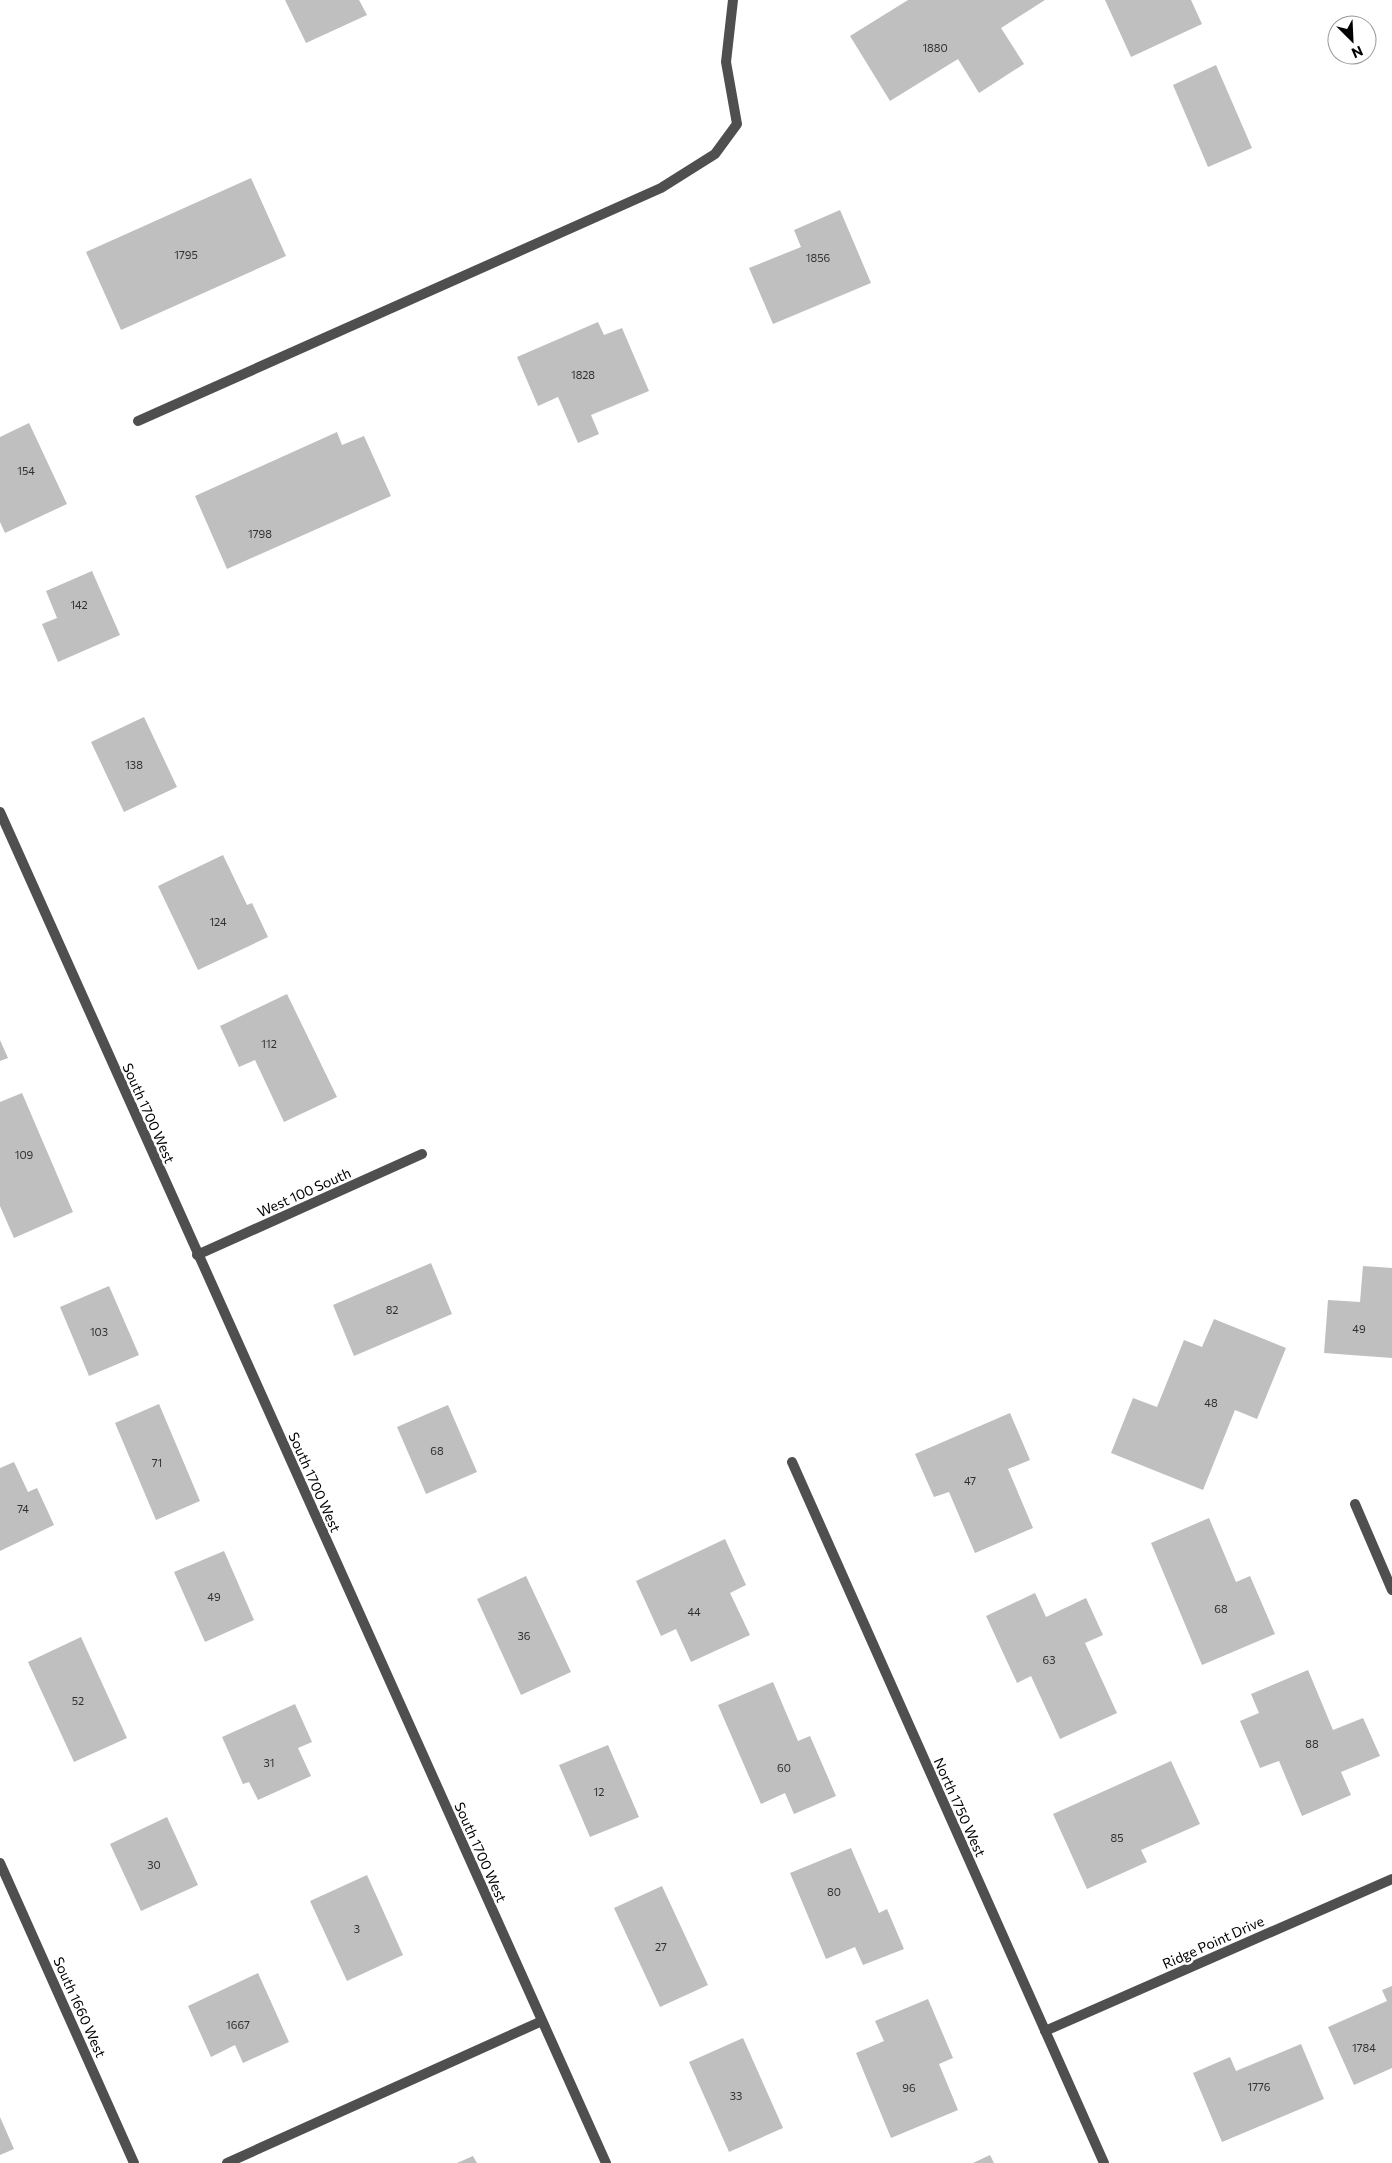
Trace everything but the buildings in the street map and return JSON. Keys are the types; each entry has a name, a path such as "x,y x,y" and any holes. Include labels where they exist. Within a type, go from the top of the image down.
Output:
{"street":[{"path":"138,421 661,188 715,154 737,124 726,62 733,0"},
{"name":"South 1700 West","path":"0,812 197,1255 606,2163"},
{"name":"West 100 South","path":"197,1255 422,1154"},
{"name":"North 1750 West","path":"792,1462 1104,2163"},
{"path":"1355,1504 1392,1590"},
{"name":"South 1660 West","path":"0,1863 134,2163"},
{"name":"Ridge Point Drive","path":"1045,2031 1392,1879"},
{"path":"227,2163 542,2021"}]}
